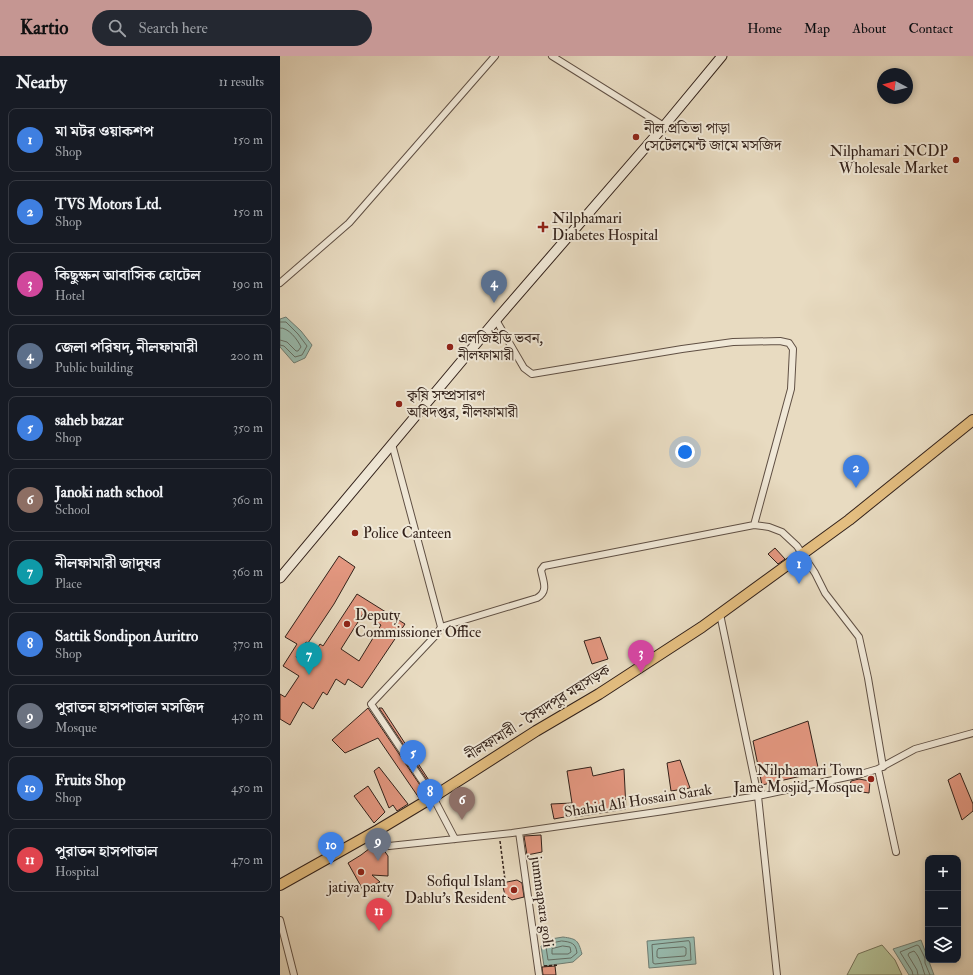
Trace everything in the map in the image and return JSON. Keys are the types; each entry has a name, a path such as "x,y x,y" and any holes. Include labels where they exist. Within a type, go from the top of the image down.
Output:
{"main road":[{"name":"নীলফামারী - সৈয়দপুর মহাসড়ক","path":"280,885 433,797 536,731 606,690 720,614 849,520 973,420"}],"street":[{"path":"280,283 349,223 495,56"},
{"path":"552,56 664,126"},
{"path":"280,578 496,320 664,126 722,56"},
{"path":"496,320 524,368 532,374 733,342 780,341 789,343 793,348 791,389 754,525"},
{"path":"392,444 441,627"},
{"path":"454,839 433,797 371,704 436,635 441,627 537,598 542,595 545,590 541,570 544,566 754,525 769,527 782,532 797,546 825,592 859,638 868,678 881,768 896,852"},
{"path":"720,614 758,796 777,975"},
{"name":"Shahid Ali Hossain Sarak","path":"378,830 389,846 500,835 758,796 881,768 915,749 973,733"},
{"name":"jummapara goli","path":"519,832 540,975"},
{"path":"280,920 294,975"}],"path":[{"path":"500,835 505,880"},
{"path":"538,967 559,964"}],"shaded area":[{"path":"882,945 895,960 902,975 847,975 858,954"}],"water":[{"path":"286,317 301,331 312,345 305,358 294,363 280,347 280,319"},
{"path":"563,937 576,941 582,954 573,962 544,966 541,946 551,939"},
{"path":"694,937 696,964 649,968 647,941"},
{"path":"921,940 925,951 925,963 930,963 934,975 909,975 893,949"}],"building":[{"path":"775,548 785,559 778,564 768,554"},
{"path":"339,556 355,567 334,604 308,643 306,642 296,657 307,665 320,644 323,646 357,594 405,624 362,688 348,679 345,685 336,679 327,695 323,692 313,709 303,702 290,725 280,719 280,694 285,697 299,676 283,666 297,644 285,637","holes":["363,614 381,625 359,661 341,649"]},
{"path":"600,637 608,659 592,664 584,641"},
{"path":"368,708 426,794 419,798 378,738 345,753 332,740"},
{"path":"379,708 382,708 434,788 433,789"},
{"path":"808,721 819,772 762,785 753,741"},
{"path":"680,760 690,788 671,791 667,763"},
{"path":"379,767 408,804 397,811 393,805 389,808 374,771"},
{"path":"591,767 593,776 624,769 626,809 554,819 551,804 572,803 567,771"},
{"path":"960,773 973,804 973,811 962,820 948,780"},
{"path":"859,779 870,781 869,793 849,790 851,781"},
{"path":"368,786 385,812 374,823 354,796"},
{"path":"541,835 542,852 527,855 524,836"},
{"path":"378,842 388,856 388,876 372,875 380,882 363,890 348,863"},
{"name":"Sofiqul Islam Dablu's Resident","path":"517,880 522,883 524,897 512,900 505,895 502,883"},
{"path":"555,966 556,975 543,975 542,967"}],"place":[{"name":"নীল প্রতিভা পাড়া সেটেলমেন্ট জামে মসজিদ","path":"636,137"},
{"name":"Nilphamari NCDP Wholesale Market","path":"956,160"},
{"name":"Nilphamari Diabetes Hospital","path":"543,227"},
{"name":"জেলা পরিষদ, নীলফামারী","path":"494,303"},
{"name":"এলজিইডি ভবন, নীলফামারী","path":"450,347"},
{"name":"কৃষি সম্প্রসারণ অধিদপ্তর, নীলফামারী","path":"399,404"},
{"name":"TVS Motors Ltd.","path":"856,488"},
{"name":"Police Canteen","path":"355,533"},
{"name":"মা মটর ওয়াকশপ","path":"799,584"},
{"name":"Deputy Commissioner Office","path":"347,624"},
{"name":"কিছুক্ষন আবাসিক হোটেল","path":"641,673"},
{"name":"নীলফামারী জাদুঘর","path":"309,675"},
{"name":"saheb bazar","path":"413,773"},
{"name":"Nilphamari Town Jame Mosjid, Mosque","path":"871,779"},
{"name":"Sattik Sondipon Auritro","path":"430,812"},
{"name":"Janoki nath school","path":"462,820"},
{"name":"পুরাতন হাসপাতাল মসজিদ","path":"378,861"},
{"name":"Fruits Shop","path":"331,865"},
{"name":"jatiya party","path":"361,872"},
{"name":"Sofiqul Islam Dablu's Resident","path":"514,890"},
{"name":"পুরাতন হাসপাতাল","path":"379,931"}]}
